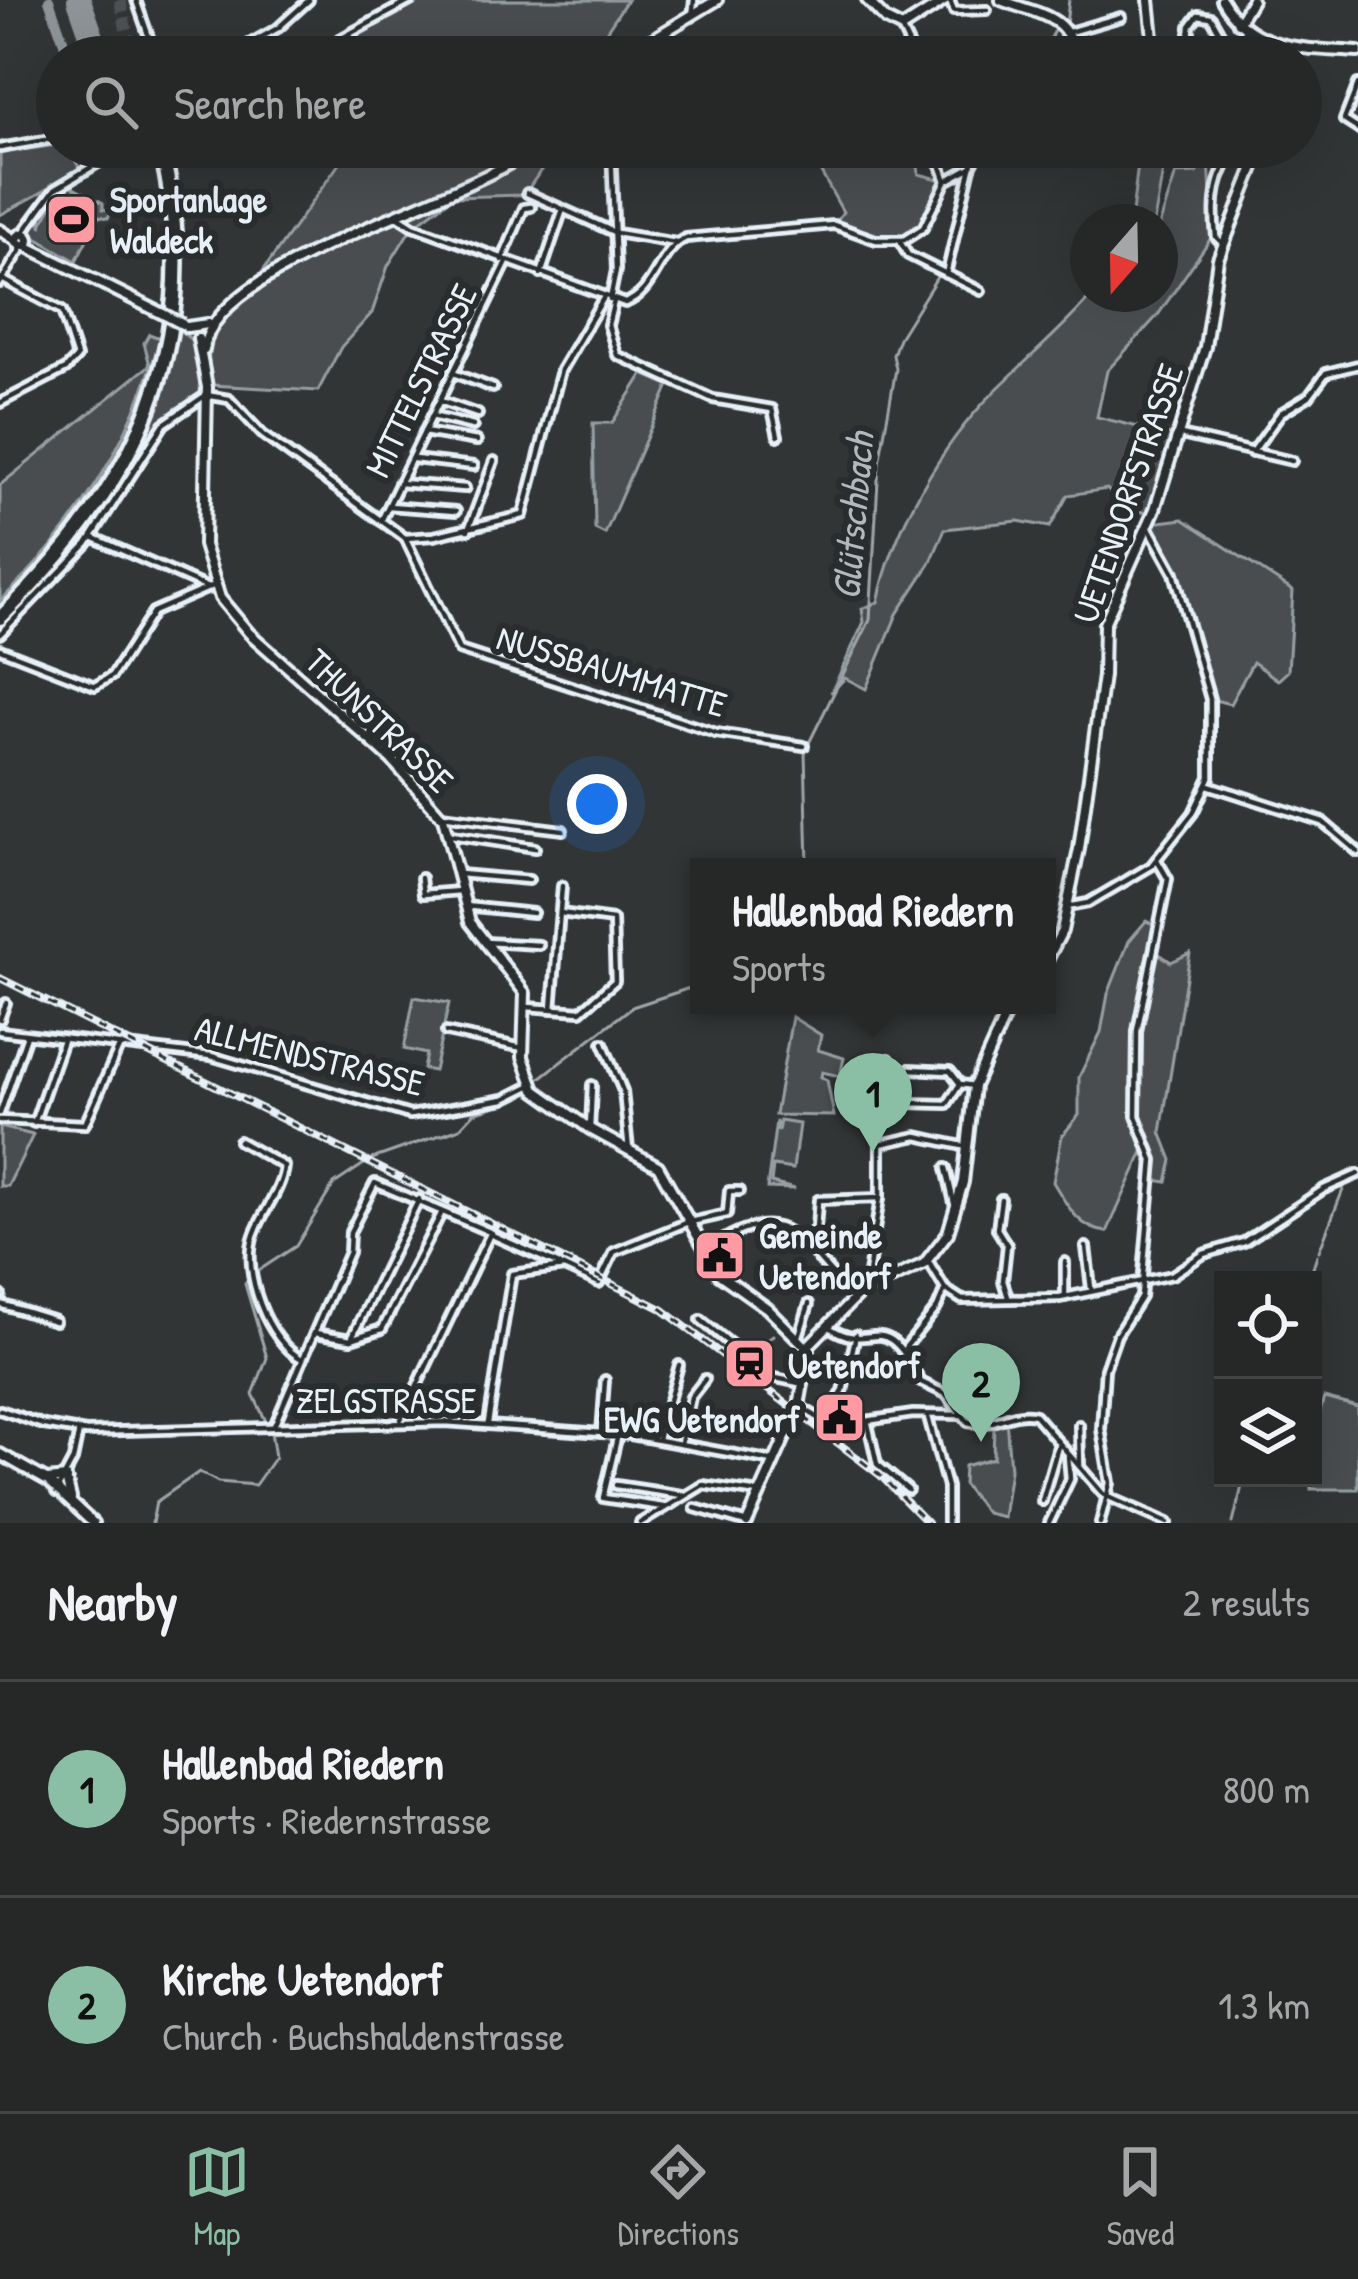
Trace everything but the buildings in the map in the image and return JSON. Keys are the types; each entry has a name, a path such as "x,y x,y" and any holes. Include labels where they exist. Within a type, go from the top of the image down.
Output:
{"highway":[{"path":"0,615 94,501 149,397 165,341 172,272 161,168"}],"street":[{"path":"136,0 149,36"},
{"path":"264,36 309,0"},
{"path":"346,36 412,0"},
{"path":"692,16 694,0"},
{"path":"658,36 717,0"},
{"path":"867,0 906,36"},
{"path":"902,28 948,0 954,11"},
{"path":"1000,0 1053,17 1069,36"},
{"path":"1149,0 1153,36"},
{"path":"1222,0 1242,27 1263,36"},
{"path":"1240,36 1252,0"},
{"path":"946,15 987,10"},
{"path":"1189,36 1193,18 1208,15 1221,36"},
{"path":"1068,32 1121,17"},
{"path":"1322,49 1358,52"},
{"path":"1358,84 1344,120 1358,129"},
{"path":"0,148 36,142"},
{"path":"0,403 66,370 77,357 62,311 1,280 30,224 55,189 90,168"},
{"path":"197,338 269,278 396,214 504,168"},
{"path":"612,168 616,233 608,325 620,358 713,399 772,409 778,436"},
{"path":"941,168 946,181"},
{"path":"899,242 923,228 946,181 969,168"},
{"path":"942,272 971,168"},
{"path":"1222,168 1214,200 1215,235 1223,244"},
{"name":"UETENDORFSTRASSE","path":"1056,937 1077,865 1103,676 1104,624 1148,526 1205,346 1223,244 1254,168"},
{"path":"527,193 616,233 676,243 826,224 899,242 908,255 980,291"},
{"name":"MITTELSTRASSE","path":"381,522 528,207 515,204"},
{"path":"541,274 562,212"},
{"path":"396,214 609,300 641,295 676,243"},
{"path":"0,230 184,325 204,350"},
{"path":"206,394 233,402 256,430 405,538 468,530 525,514 561,370 609,300"},
{"path":"184,325 209,326"},
{"path":"206,394 204,350 209,326"},
{"path":"197,338 206,394"},
{"path":"1252,453 1281,413 1309,396 1326,373 1358,365"},
{"path":"453,373 493,388"},
{"path":"0,634 92,538 164,424 206,394"},
{"name":"THUNSTRASSE","path":"206,394 203,535 211,587 244,628 383,751 441,815 451,835 465,906 483,942 520,980 527,1007"},
{"path":"440,401 478,414"},
{"path":"432,416 473,426"},
{"path":"424,432 477,441"},
{"path":"1176,434 1292,461"},
{"path":"411,459 474,466"},
{"path":"468,530 494,461"},
{"path":"400,483 465,488"},
{"path":"388,506 456,511"},
{"path":"1066,912 1125,884 1157,860 1208,785 1214,748 1210,699 1172,567 1148,526"},
{"path":"92,538 211,587"},
{"name":"NUSSBAUMMATTE","path":"405,538 456,649 716,733 804,746"},
{"path":"0,649 98,686 112,676 153,612 211,587"},
{"path":"1208,785 1323,822 1358,851"},
{"path":"441,815 563,830"},
{"path":"451,835 535,848"},
{"path":"1100,1523 1110,1483 1101,1429 1105,1369 1117,1335 1140,1302 1153,1160 1136,1116 1136,1057 1146,973 1168,879 1157,860"},
{"path":"458,874 529,880"},
{"path":"421,878 423,894 462,890"},
{"path":"552,1010 562,886"},
{"path":"465,906 533,914"},
{"path":"560,913 613,920 615,976 610,991 585,1010 527,1007 523,1048 532,1085 550,1104 662,1170 686,1223 725,1280 765,1306 807,1347 810,1358 799,1406 747,1523 695,1508"},
{"path":"483,942 539,945"},
{"path":"0,1019 6,1003"},
{"path":"807,1347 854,1298 928,1261 958,1206 974,1086 1006,1014"},
{"name":"ALLMENDSTRASSE","path":"0,1031 224,1059 410,1115 468,1108 532,1085"},
{"path":"446,1032 523,1048"},
{"path":"27,1036 0,1116 34,1123 77,1126 88,1122 120,1045"},
{"path":"34,1123 63,1040"},
{"path":"603,1043 623,1091 629,1150"},
{"path":"870,1288 867,1272 880,1198 880,1144 869,1087 888,1080 889,1059"},
{"path":"909,1070 950,1071 960,1084 974,1086"},
{"path":"906,1103 947,1104 960,1084"},
{"path":"590,1129 592,1085"},
{"path":"880,1144 919,1136 968,1147"},
{"path":"239,1141 281,1162 285,1170 253,1237 252,1252 258,1295 272,1332 284,1349 302,1360"},
{"path":"946,1168 949,1196 958,1206"},
{"path":"928,1261 945,1288 962,1300 1065,1297 1090,1288 1172,1275 1204,1254 1244,1242 1324,1189 1358,1174"},
{"path":"270,1426 350,1252 351,1229 373,1185 381,1181 599,1283 613,1253 686,1223 727,1214 729,1191 740,1191"},
{"path":"351,1339 418,1198"},
{"path":"802,1239 816,1229 818,1200 880,1198"},
{"path":"1001,1199 997,1229 1007,1245 1003,1281 1008,1297"},
{"path":"315,1333 351,1339 378,1332 388,1322 442,1212"},
{"path":"703,1252 761,1222 802,1239 854,1298"},
{"path":"400,1422 492,1233"},
{"path":"1086,1247 1090,1288"},
{"path":"1065,1297 1066,1262"},
{"path":"487,1425 510,1278 564,1267"},
{"path":"904,1348 937,1309 945,1288"},
{"path":"0,1304 55,1322"},
{"path":"797,1339 809,1304"},
{"path":"701,1320 772,1377 805,1384"},
{"path":"829,1327 856,1335 885,1336 904,1348 925,1384 946,1394 961,1416"},
{"path":"824,1424 843,1390 856,1335"},
{"path":"658,1439 679,1365"},
{"path":"681,1443 692,1394 705,1379"},
{"path":"601,1433 605,1380"},
{"path":"799,1406 824,1424 868,1424 927,1415 961,1416 985,1425 1030,1413 1104,1495 1168,1523"},
{"name":"ZELGSTRASSE","path":"0,1409 79,1431 400,1422 487,1425 658,1439 773,1461"},
{"path":"927,1415 946,1487 947,1523"},
{"path":"868,1424 877,1464 908,1490"},
{"path":"1079,1425 1081,1468"},
{"path":"58,1491 79,1431"},
{"path":"618,1434 603,1498 663,1507"},
{"path":"1042,1501 1059,1443"},
{"path":"1048,1523 1070,1480 1067,1452"},
{"path":"0,1457 47,1480 91,1523"},
{"path":"0,1457 71,1499 91,1523"},
{"path":"47,1480 66,1478"},
{"path":"66,1478 71,1499"},
{"path":"616,1485 682,1495"},
{"path":"640,1523 682,1495 707,1485 759,1492"}],"shaded area":[{"path":"409,0 627,0 603,36 349,36"},
{"path":"36,148 36,168 81,171 0,215 0,153"},
{"path":"336,168 543,168 524,195 453,197 412,227 388,266 372,313 341,347 318,391 211,385 207,335 253,285"},
{"path":"818,168 918,168 919,174 946,181 926,217 904,237 876,239 858,232 837,220 843,212"},
{"path":"1138,168 1163,168 1157,204 1133,204"},
{"path":"1210,168 1213,235 1178,286 1178,204 1166,204 1176,174"},
{"name":"Sportanlage Waldeck","path":"68,184 103,203 103,209 112,210 108,218 99,216 76,261 31,235 42,207 41,227 56,197 45,205"},
{"path":"1076,312 1160,312 1107,371 1097,417 1171,435 1151,513 1125,510 1107,489 1068,495 1050,527 1018,521 945,529 930,564 897,614 866,689 845,678 831,693 864,622 862,609 878,602 895,546 921,490 974,414"},
{"path":"177,328 194,342 201,393 175,409 149,445 141,442 169,367"},
{"path":"149,334 160,338 134,412 117,447 54,544 0,601 0,485 150,365 144,343"},
{"path":"643,374 669,385 605,534 595,529 593,423 612,423"},
{"path":"1183,519 1293,591 1288,671 1278,680 1253,662 1230,704 1211,699 1174,566 1152,523"},
{"path":"1146,921 1157,926 1152,949 1171,962 1190,953 1161,1132 1172,1160 1167,1182 1154,1180 1143,1152 1107,1232 1081,1221 1053,1182 1062,1136 1079,1115 1079,1077 1101,1032 1108,994 1129,941"},
{"path":"414,997 449,1003 434,1071 423,1069 426,1054 404,1049"},
{"path":"792,1017 821,1035 818,1050 844,1058 840,1076 822,1072 821,1077 827,1080 834,1116 775,1115"},
{"path":"776,1121 778,1131 780,1121 799,1124 793,1169 773,1166 771,1183 795,1189 767,1188"},
{"path":"0,1127 33,1135 8,1186 0,1186"},
{"path":"1324,1398 1358,1407 1358,1489 1311,1489 1322,1487"},
{"path":"1006,1418 1010,1470 1003,1517 986,1513 963,1484 964,1466 993,1458 994,1424"}],"waterway":[{"name":"Glütschbach","path":"1066,24 1069,0"},
{"name":"Glütschbach","path":"1052,36 1061,28"},
{"name":"Glütschbach","path":"808,858 805,751 870,620 879,463 896,369 893,355 942,269 964,190"},
{"name":"Glütschbach","path":"536,1081 632,1007 690,988"},
{"name":"Glütschbach","path":"369,1160 460,1128 474,1113 508,1102"},
{"name":"Glütschbach","path":"258,1271 296,1246 334,1184 364,1164"},
{"path":"1354,1173 1358,1169"},
{"path":"1319,1251 1346,1182"},
{"path":"1312,1271 1317,1255"},
{"name":"Glütschbach","path":"152,1523 156,1502 199,1472 218,1482 255,1485 275,1457 271,1432 253,1394 267,1358 245,1284 251,1275"},
{"path":"749,1355 773,1335"},
{"path":"1233,1523 1242,1487"}],"taxiway":[{"path":"49,0 62,36"}],"runway":[{"path":"79,0 92,36"}],"tunnel":[{"path":"120,0 128,36"}],"railway":[{"path":"0,978 662,1309 880,1475 927,1523"}],"place":[{"name":"Sportanlage Waldeck","path":"71,219"},
{"name":"Hallenbad Riedern","path":"873,1152"},
{"name":"Gemeinde Uetendorf","path":"720,1255"},
{"name":"Uetendorf","path":"749,1364"},
{"name":"EWG Uetendorf","path":"839,1418"},
{"name":"Kirche Uetendorf","path":"981,1442"}]}
